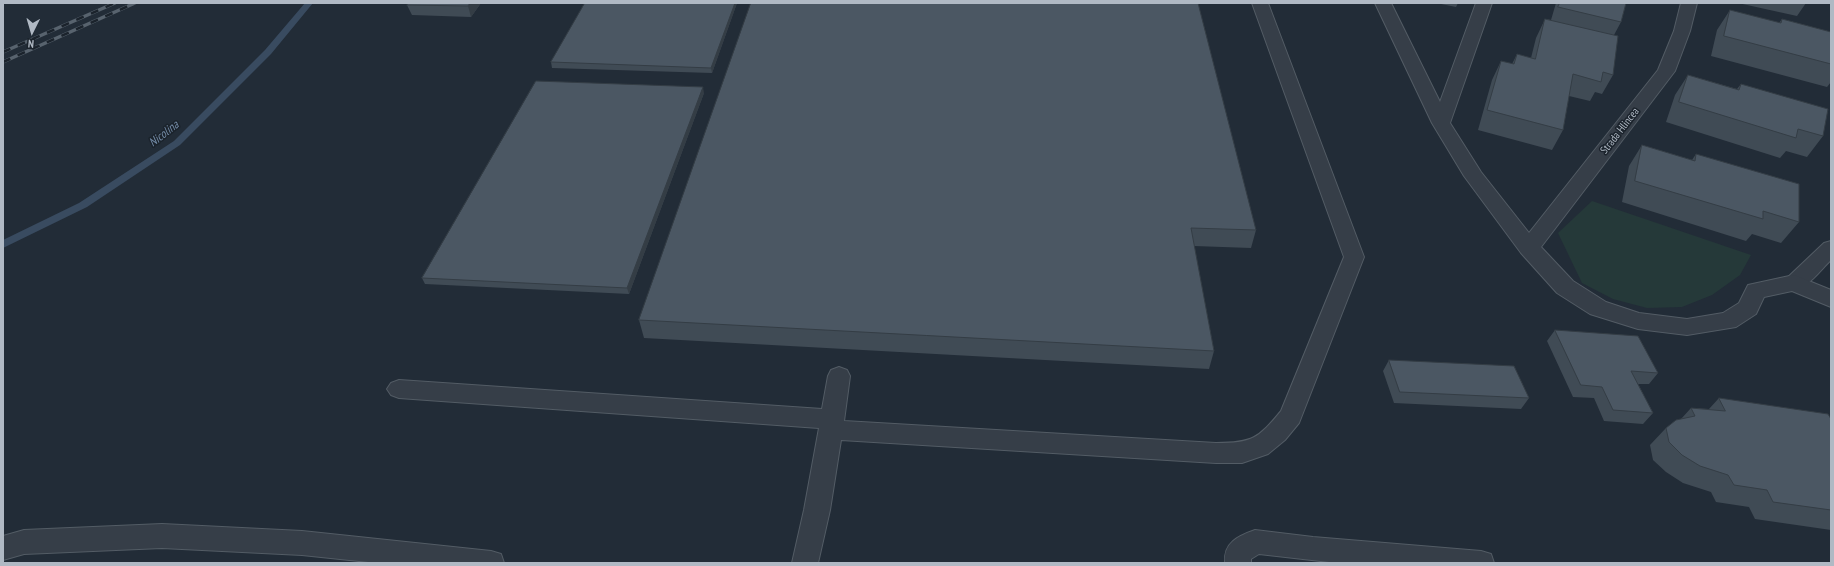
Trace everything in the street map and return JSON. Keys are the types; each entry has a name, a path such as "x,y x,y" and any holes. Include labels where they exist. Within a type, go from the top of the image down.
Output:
{"street":[{"path":"1383,3 1441,123 1474,176 1529,248 1565,287 1598,308 1638,321 1687,327 1728,321 1748,308 1756,291 1794,283 1831,299"},
{"path":"1441,123 1484,3"},
{"name":"Strada Hlincea","path":"1529,248 1666,70 1682,30 1689,3"}],"lane":[{"path":"399,389 1216,453 1245,452 1266,443 1279,432 1291,416 1354,257 1260,3"},
{"path":"1794,283 1831,248"},
{"path":"805,563 817,510 839,376"},
{"path":"3,548 24,542 162,536 302,543 491,563"},
{"path":"1238,563 1237,554 1255,542 1313,549 1481,563"}],"green space":[{"path":"1592,201 1751,255 1740,275 1712,295 1682,307 1647,308 1613,299 1582,283 1558,233"}],"building":[{"path":"409,3 470,3 468,6 407,5"},
{"path":"585,3 735,3 711,68 551,62"},
{"path":"751,3 1198,3 1256,230 1191,228 1214,351 639,320"},
{"path":"1560,3 1626,3 1621,22 1558,7"},
{"path":"1730,10 1781,23 1782,19 1831,32 1831,64 1724,36"},
{"path":"1545,19 1618,36 1613,75 1603,72 1601,82 1573,74 1563,130 1487,110 1501,61 1514,64 1517,54 1535,59"},
{"path":"1688,75 1739,90 1741,84 1828,109 1823,136 1798,129 1796,138 1679,102"},
{"path":"536,81 703,87 627,288 422,278"},
{"path":"1642,145 1695,161 1696,154 1799,184 1799,222 1763,211 1763,219 1635,181"},
{"path":"1555,330 1638,336 1658,373 1631,371 1653,413 1613,410 1602,387 1581,385"},
{"path":"1389,360 1514,366 1529,398 1400,392"},
{"path":"1719,398 1828,414 1831,419 1831,510 1773,502 1767,490 1734,485 1728,475 1700,466 1682,455 1669,442 1666,428 1676,420 1695,416 1691,408 1725,411"}],"waterway":[{"name":"Nicolina","path":"3,244 83,205 177,143 268,52 309,3"}],"railway":[{"path":"3,52 115,3"},
{"path":"3,62 135,3"}]}
